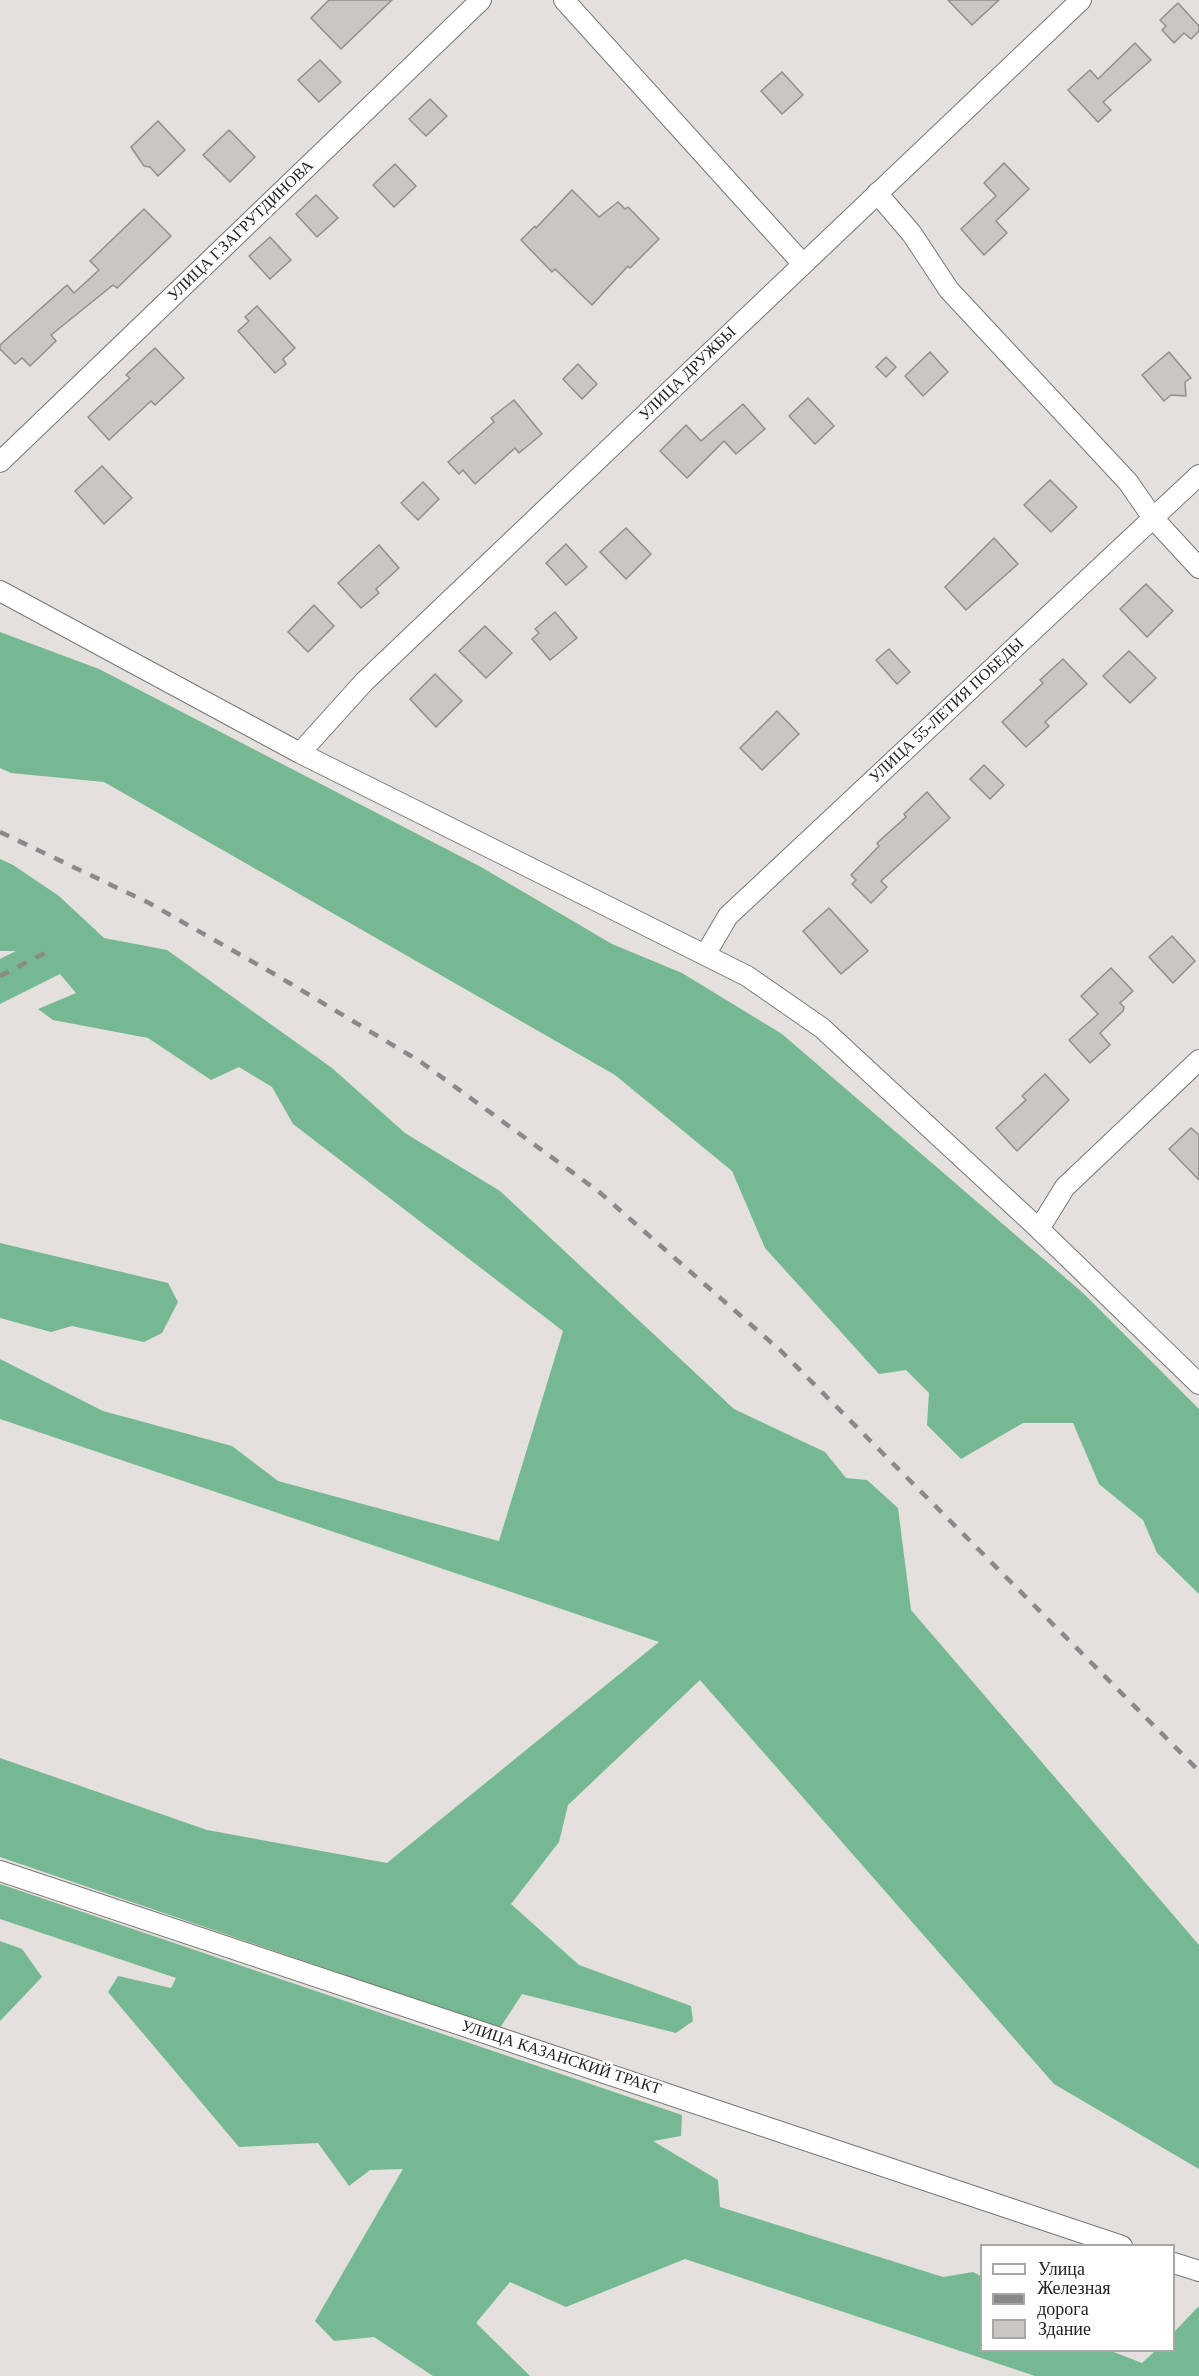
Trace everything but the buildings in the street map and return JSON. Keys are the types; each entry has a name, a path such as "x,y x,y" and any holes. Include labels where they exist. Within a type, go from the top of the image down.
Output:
{"street":[{"name":"УЛИЦА Г.ЗАГРУТДИНОВА","path":"0,462 481,0"},
{"path":"564,0 803,264"},
{"name":"УЛИЦА ДРУЖБЫ","path":"300,753 364,682 1081,0"},
{"path":"877,194 912,234 949,290 1128,482 1153,518 1199,568"},
{"name":"УЛИЦА 55-ЛЕТИЯ ПОБЕДЫ","path":"705,955 728,916 1199,475"},
{"path":"0,591 300,753 747,976 822,1028 1038,1229 1199,1384"},
{"path":"1038,1229 1065,1187 1199,1060"},
{"name":"УЛИЦА КАЗАНСКИЙ ТРАКТ","path":"0,1871 1116,2244"},
{"path":"1175,2264 1199,2271"}],"green space":[{"path":"0,632 99,669 481,867 612,944 682,973 782,1034 1083,1293 1199,1409 1199,1594 1157,1553 1143,1520 1099,1484 1073,1423 1023,1423 961,1459 927,1425 929,1393 906,1370 879,1374 765,1248 732,1171 615,1075 104,782 11,773 0,768"},
{"path":"0,859 13,865 59,896 104,938 167,950 332,1068 405,1133 500,1191 734,1409 825,1452 846,1478 867,1480 898,1508 911,1610 1199,1945 1199,2169 1054,2084 700,1680 568,1805 559,1842 511,1904 579,1965 691,2006 693,2021 676,2033 522,1994 500,2028 0,1857 0,1758 207,1830 387,1863 659,1642 0,1419 0,1359 103,1411 232,1446 278,1481 499,1541 563,1331 293,1124 272,1087 239,1067 211,1080 148,1038 53,1020 38,1009 76,993 60,974 0,1004 0,959 16,951 0,951"},
{"path":"0,1243 168,1283 178,1302 162,1333 144,1342 72,1326 51,1332 0,1318"},
{"path":"0,1884 682,2115 681,2136 653,2141 718,2180 720,2207 943,2277 973,2272 980,2276 980,2352 1114,2352 1142,2363 1154,2352 1175,2352 1175,2331 1199,2306 1199,2376 1035,2376 685,2259 566,2307 510,2282 476,2323 530,2376 433,2376 374,2337 334,2341 315,2321 403,2169 370,2170 349,2186 318,2143 239,2147 108,1992 118,1976 171,1988 176,1978 0,1919"},
{"path":"0,1941 22,1949 42,1977 0,2021"}],"railway":[{"path":"0,832 149,903 276,975 421,1062 598,1191 781,1351 1199,1771"},
{"path":"0,976 47,952"}]}
